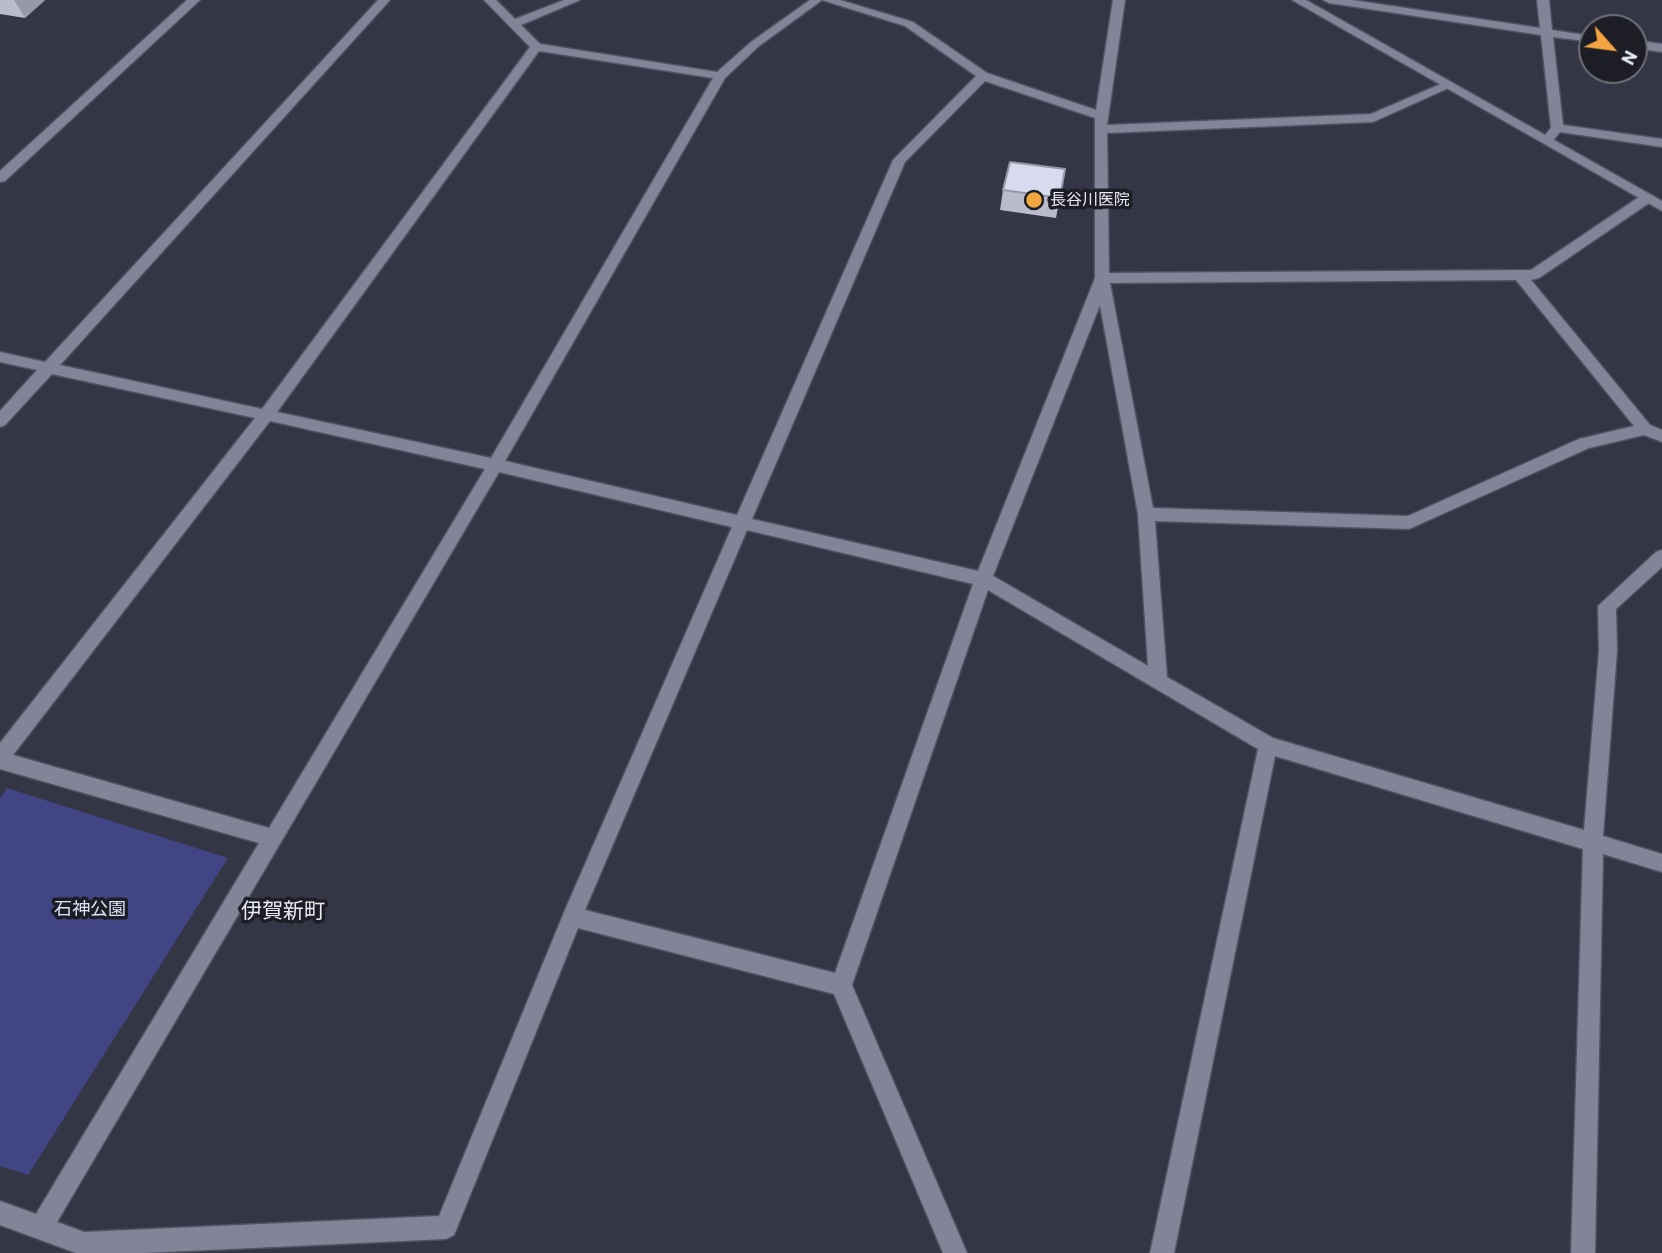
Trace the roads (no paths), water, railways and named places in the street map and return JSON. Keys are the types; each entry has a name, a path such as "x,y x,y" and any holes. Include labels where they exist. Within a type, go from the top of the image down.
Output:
{"street":[{"path":"0,178 194,0"},
{"path":"0,421 384,0"},
{"path":"489,0 536,47 720,76"},
{"path":"514,24 575,0"},
{"path":"41,1228 495,465 720,76 755,44 817,0"},
{"path":"828,0 909,24 983,76 1102,123 1373,118 1447,86"},
{"path":"1119,0 1102,123 1102,278 1146,514 1158,681"},
{"path":"1298,0 1662,207"},
{"path":"1329,0 1578,37"},
{"path":"1543,0 1557,128 1547,140"},
{"path":"273,838 0,758 266,415 536,47"},
{"path":"0,1213 84,1244 446,1227 572,917 899,160 983,76"},
{"path":"1557,128 1662,143"},
{"path":"1102,278 1521,277 1534,275 1647,198"},
{"path":"1521,277 1646,429 1662,436"},
{"path":"955,1253 841,985 983,579 1091,312 1102,278"},
{"path":"0,357 495,465 983,579 1268,745 1662,863"},
{"path":"1146,514 1409,523 1586,443 1646,429"},
{"path":"1583,1253 1593,841 1608,651 1608,606 1662,557"},
{"path":"1162,1253 1268,745"},
{"path":"572,917 841,985"}],"place":[{"name":"長谷川医院","path":"1034,200"}],"district":[{"name":"伊賀新町","path":"283,911"}],"park label":[{"name":"石神公園","path":"90,909"}]}
